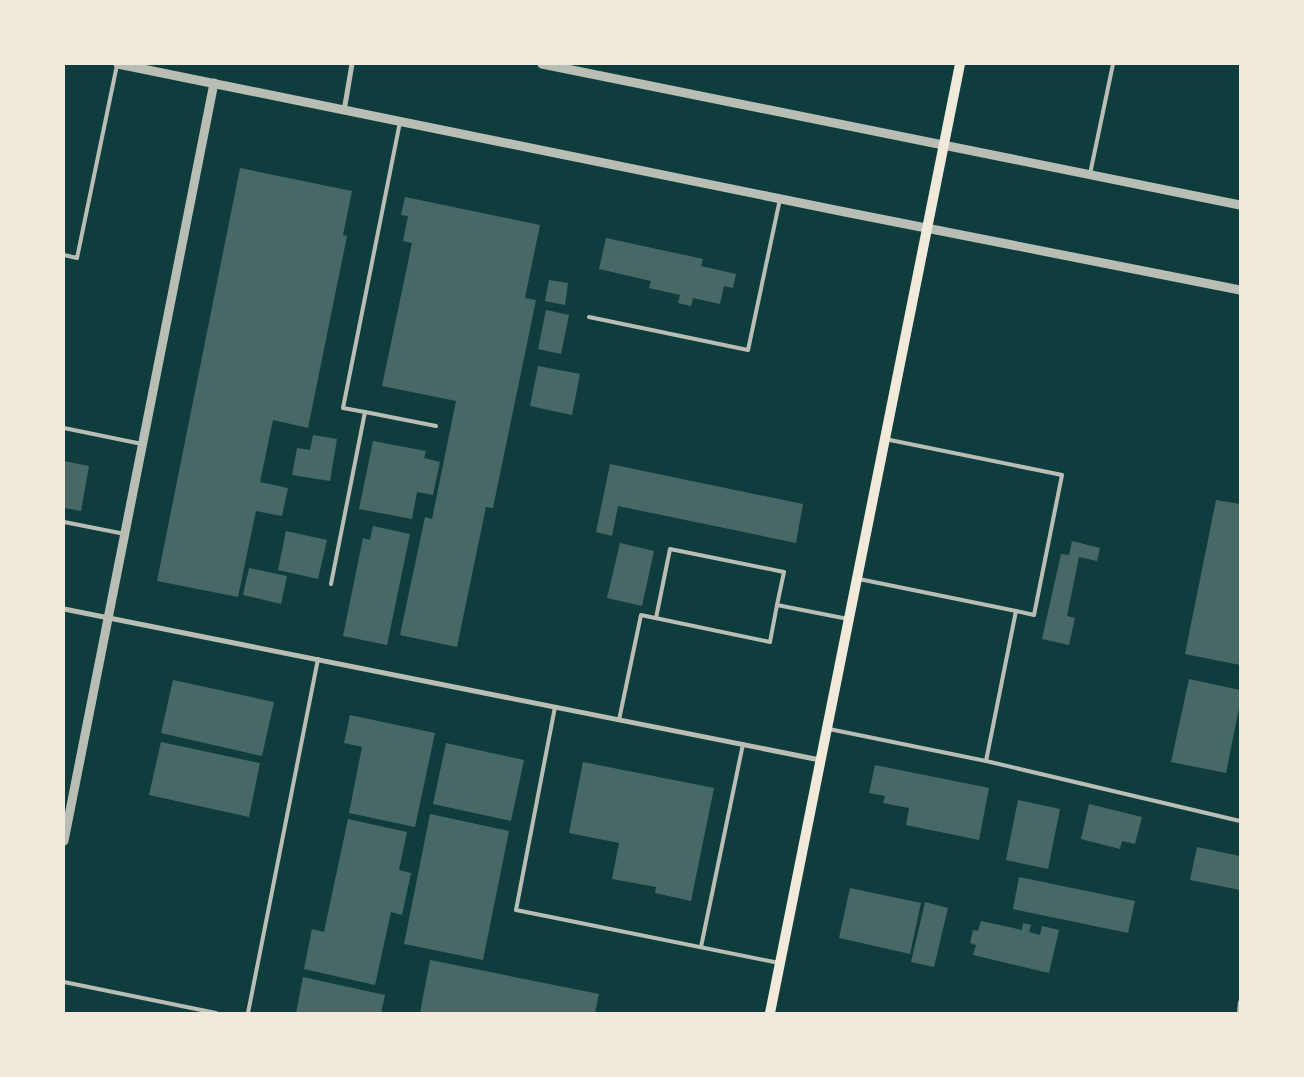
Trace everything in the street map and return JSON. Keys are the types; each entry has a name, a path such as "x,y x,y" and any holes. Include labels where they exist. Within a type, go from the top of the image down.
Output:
{"main road":[{"path":"770,1013 960,64"}],"street":[{"path":"118,64 780,199 1240,290"},
{"path":"344,111 352,64"},
{"path":"542,64 1240,205"},
{"path":"64,840 214,83"},
{"path":"64,609 820,760"}],"lane":[{"path":"64,255 76,258 118,64"},
{"path":"1090,174 1113,64"},
{"path":"400,122 343,408 436,426"},
{"path":"589,317 748,350 780,199"},
{"path":"330,584 365,412"},
{"path":"64,428 143,444"},
{"path":"857,579 1034,615 1062,475 885,439"},
{"path":"64,522 125,534"},
{"path":"619,720 640,615 770,642 784,572 670,549 656,618"},
{"path":"778,605 849,619"},
{"path":"986,761 1016,611"},
{"path":"248,1013 318,659"},
{"path":"555,707 516,910 780,963"},
{"path":"827,728 986,761 1240,821"},
{"path":"701,947 742,744"},
{"path":"64,982 216,1013"},
{"path":"1239,1013 1240,1002"}],"building":[{"path":"240,168 352,191 343,235 347,236 308,428 273,420 260,482 288,488 282,516 256,511 238,597 157,581"},
{"path":"405,197 540,225 525,298 536,300 493,508 486,507 457,647 400,635 425,517 432,519 456,401 382,386 412,243 403,241 408,216 401,215"},
{"path":"606,238 703,259 701,266 736,274 733,288 724,286 720,304 693,298 691,306 678,303 680,295 649,288 651,281 599,269"},
{"path":"549,280 568,283 565,305 545,301"},
{"path":"546,310 569,315 561,354 538,349"},
{"path":"538,366 580,374 572,415 530,406"},
{"path":"313,435 337,439 330,481 292,475 297,448 310,450"},
{"path":"373,441 426,451 424,458 440,462 433,495 417,492 412,519 359,509"},
{"path":"64,461 89,466 81,511 64,508"},
{"path":"610,464 803,504 796,543 618,506 612,536 596,532"},
{"path":"1216,500 1240,504 1240,665 1185,654"},
{"path":"373,526 410,534 387,645 343,636 363,538 370,540"},
{"path":"286,531 327,540 318,579 278,570"},
{"path":"1072,541 1100,548 1097,561 1079,557 1067,616 1075,618 1069,645 1042,639 1061,554 1069,555"},
{"path":"620,543 654,551 642,606 607,598"},
{"path":"249,568 287,576 281,604 243,595"},
{"path":"1189,679 1240,690 1240,703 1226,773 1171,762"},
{"path":"173,680 274,702 262,756 161,733"},
{"path":"350,715 435,733 415,827 349,813 362,747 344,743"},
{"path":"161,742 260,763 249,817 149,795"},
{"path":"446,743 524,760 511,821 433,804"},
{"path":"583,762 714,788 691,901 655,893 656,887 612,879 619,843 569,833"},
{"path":"875,765 989,788 979,840 906,825 909,808 883,803 885,796 869,793"},
{"path":"1018,800 1060,809 1048,869 1006,860"},
{"path":"1089,804 1142,817 1135,844 1122,841 1120,849 1081,839"},
{"path":"430,814 509,831 483,960 404,944"},
{"path":"348,819 407,832 399,870 411,873 402,915 391,912 375,985 304,969 312,929 324,932"},
{"path":"1197,847 1240,856 1240,890 1190,880"},
{"path":"1019,877 1135,901 1128,933 1013,909"},
{"path":"850,888 921,903 910,954 839,938"},
{"path":"925,902 948,908 934,967 911,962"},
{"path":"981,921 1022,930 1023,923 1031,925 1029,932 1040,935 1042,926 1059,930 1049,973 973,955 976,945 970,943 973,930 978,931"},
{"path":"430,960 599,994 595,1013 420,1013"},
{"path":"303,977 385,995 381,1013 296,1013"}]}
